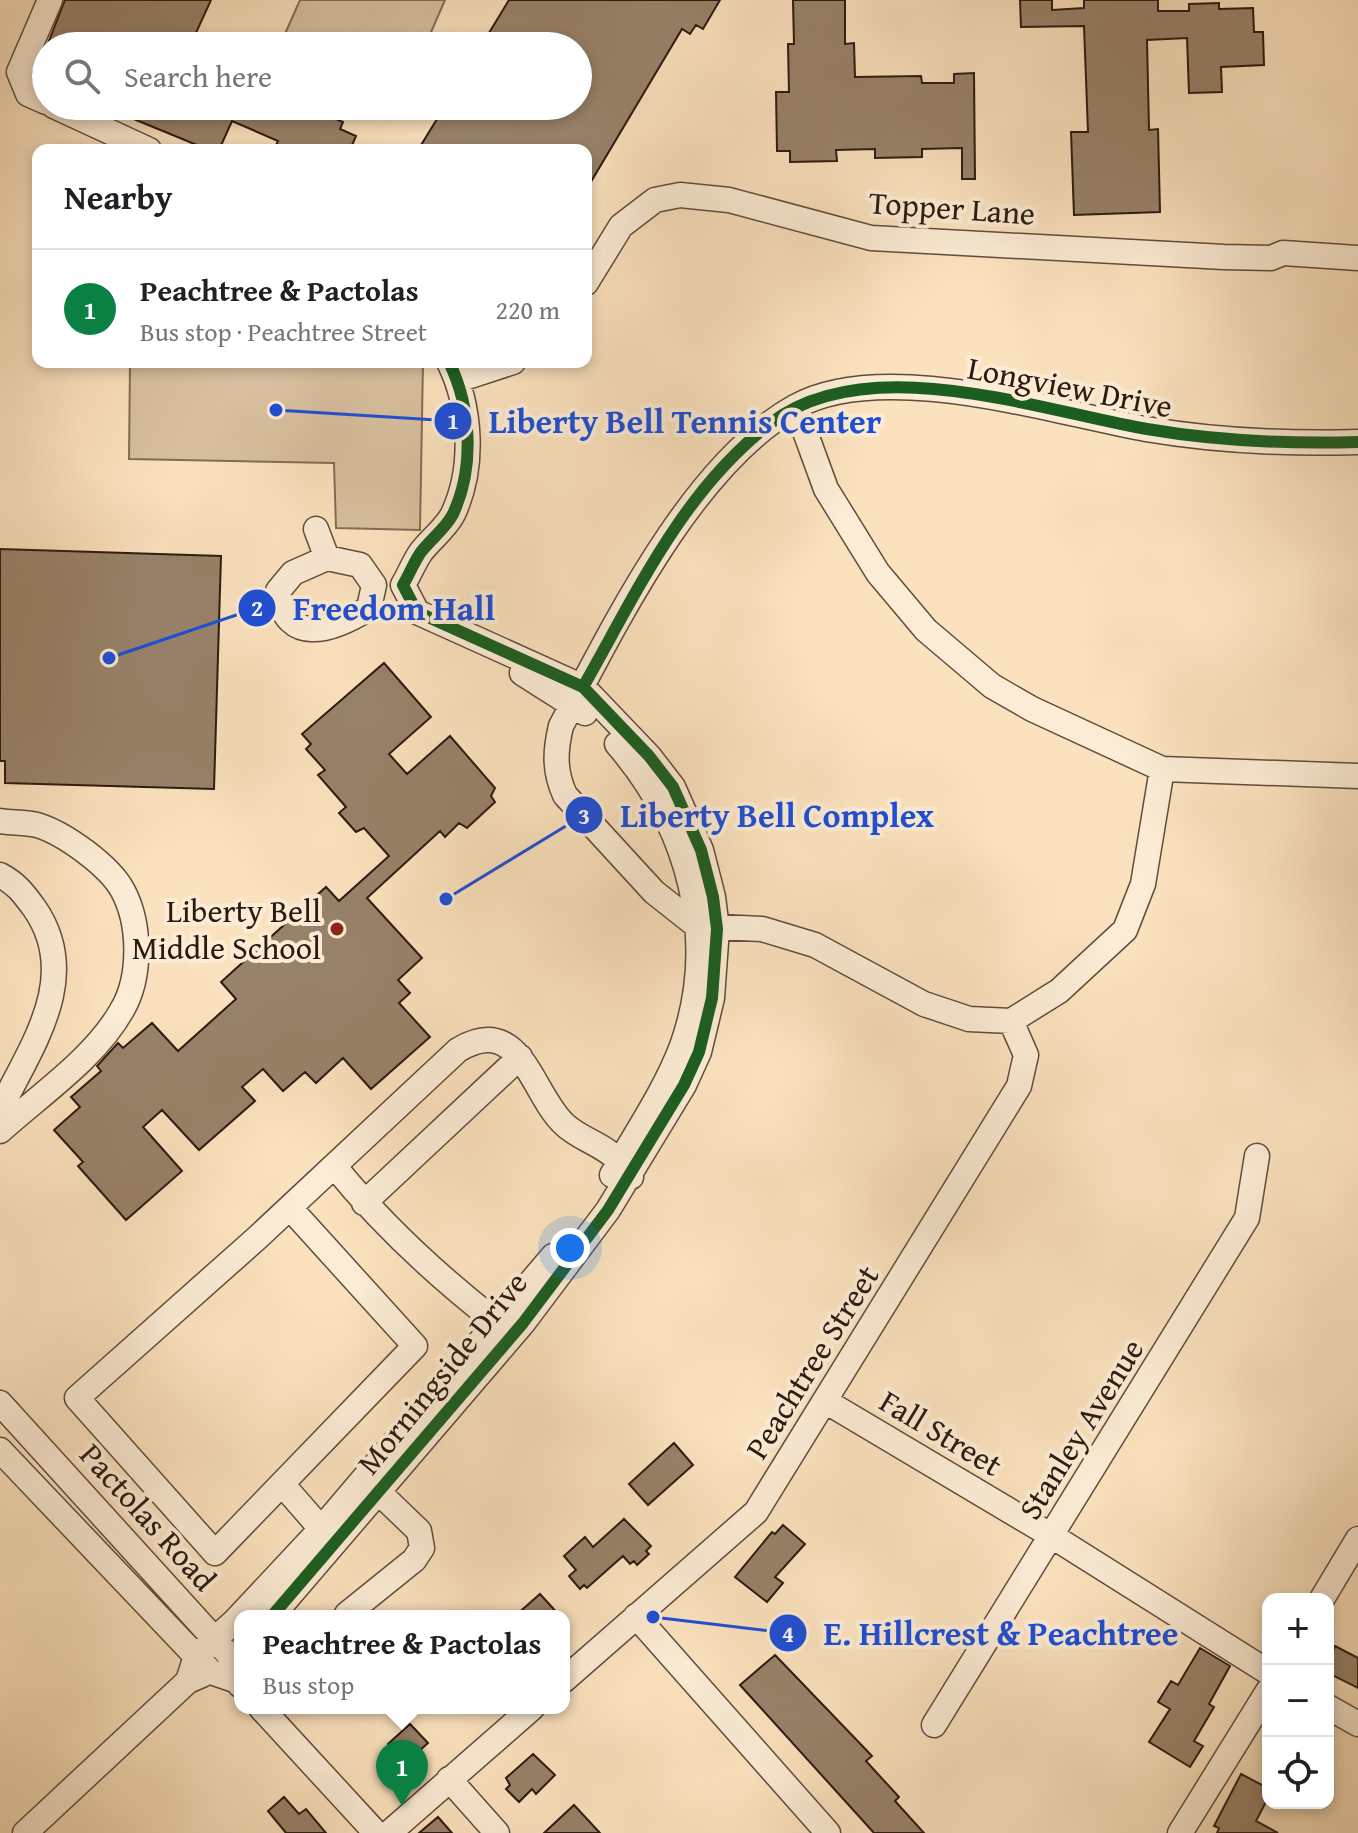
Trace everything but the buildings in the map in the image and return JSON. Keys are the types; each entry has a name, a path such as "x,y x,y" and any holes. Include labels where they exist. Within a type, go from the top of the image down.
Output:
{"street":[{"path":"36,32 50,0"},
{"path":"32,42 19,72 28,94 32,96"},
{"path":"84,120 136,144"},
{"name":"Topper Lane","path":"592,273 621,226 655,200 680,195 729,200 871,238 1224,257 1271,258 1283,253 1358,258"},
{"path":"403,585 420,554 452,516 465,478 467,424 453,371 473,368"},
{"name":"Longview Drive","path":"707,927 654,892 565,795 557,777 555,755 561,726 665,541 688,509 748,442 796,407 839,393 891,389 960,391 1201,437 1358,442"},
{"path":"796,407 826,489 857,543 926,630 992,686 1032,709 1162,769 1358,776"},
{"path":"316,529 327,558"},
{"path":"327,558 360,565 374,585 369,608 343,624 317,629 292,624 281,610 278,591 293,573 327,558"},
{"path":"374,585 403,585"},
{"path":"403,585 417,612 516,660 526,659 578,696"},
{"name":"Morningside Drive","path":"261,1610 523,1323 625,1170 678,1098 699,1052 712,998 701,850 673,787 649,756 578,696"},
{"path":"707,927 762,929 815,945 924,1004 969,1019 1011,1021 1059,991 1125,930 1143,884 1162,769"},
{"path":"0,821 37,825 89,853 123,891 135,931 135,970 123,1008 101,1040 0,1131"},
{"path":"0,875 17,884 46,925 56,966 52,1003 0,1110"},
{"name":"Peachtree Street","path":"570,1675 756,1512 1019,1086 1026,1055 1011,1021"},
{"path":"290,1208 415,1346 215,1553 77,1398 335,1167 458,1050 471,1042 484,1040 507,1045 520,1057 563,1123 612,1155 625,1170"},
{"path":"364,1203 520,1057"},
{"name":"Stanley Avenue","path":"934,1725 1247,1218 1257,1156"},
{"path":"335,1167 364,1203 428,1268 495,1321 523,1323"},
{"name":"Morningside Drive","path":"372,1485 495,1321 625,1170"},
{"name":"Fall Street","path":"825,1401 1052,1536 1262,1668"},
{"name":"Pactolas Road","path":"0,1403 228,1647 234,1669"},
{"name":"Pactolas Road","path":"0,1450 204,1664 234,1681"},
{"path":"283,1485 327,1536"},
{"path":"352,1610 414,1560 422,1548 419,1531 372,1485"},
{"name":"Morningside Drive","path":"276,1610 327,1536"},
{"path":"1326,1593 1358,1539"},
{"path":"113,1572 136,1551"},
{"path":"636,1616 828,1833"},
{"name":"Morningside Drive","path":"204,1664 228,1647"},
{"path":"25,1833 204,1664"},
{"path":"1180,1833 1262,1701"},
{"path":"1334,1710 1358,1724"},
{"path":"267,1714 376,1833"},
{"path":"389,1833 525,1714"},
{"path":"449,1779 497,1833"}],"shaded area":[{"path":"300,0 445,0 431,32 286,32"},
{"path":"130,368 423,368 420,530 336,528 334,463 129,459"}],"cycle path":[{"path":"277,1610 523,1323 608,1210 684,1085 699,1052 712,998 717,929 713,897 701,850 673,787 649,756 583,687 417,612 403,585 421,552 453,514 465,477 466,417 451,368"},
{"path":"583,687 664,545 712,479 771,423 811,401 855,390 904,387 1006,399 1173,433 1252,441 1358,442"}],"place":[{"name":"Liberty Bell Tennis Center","path":"276,410"},
{"name":"Freedom Hall","path":"109,658"},
{"name":"Liberty Bell Complex","path":"446,899"},
{"name":"Liberty Bell Middle School","path":"337,929"},
{"name":"E. Hillcrest & Peachtree","path":"653,1617"},
{"name":"Peachtree & Pactolas","path":"402,1806"}]}
